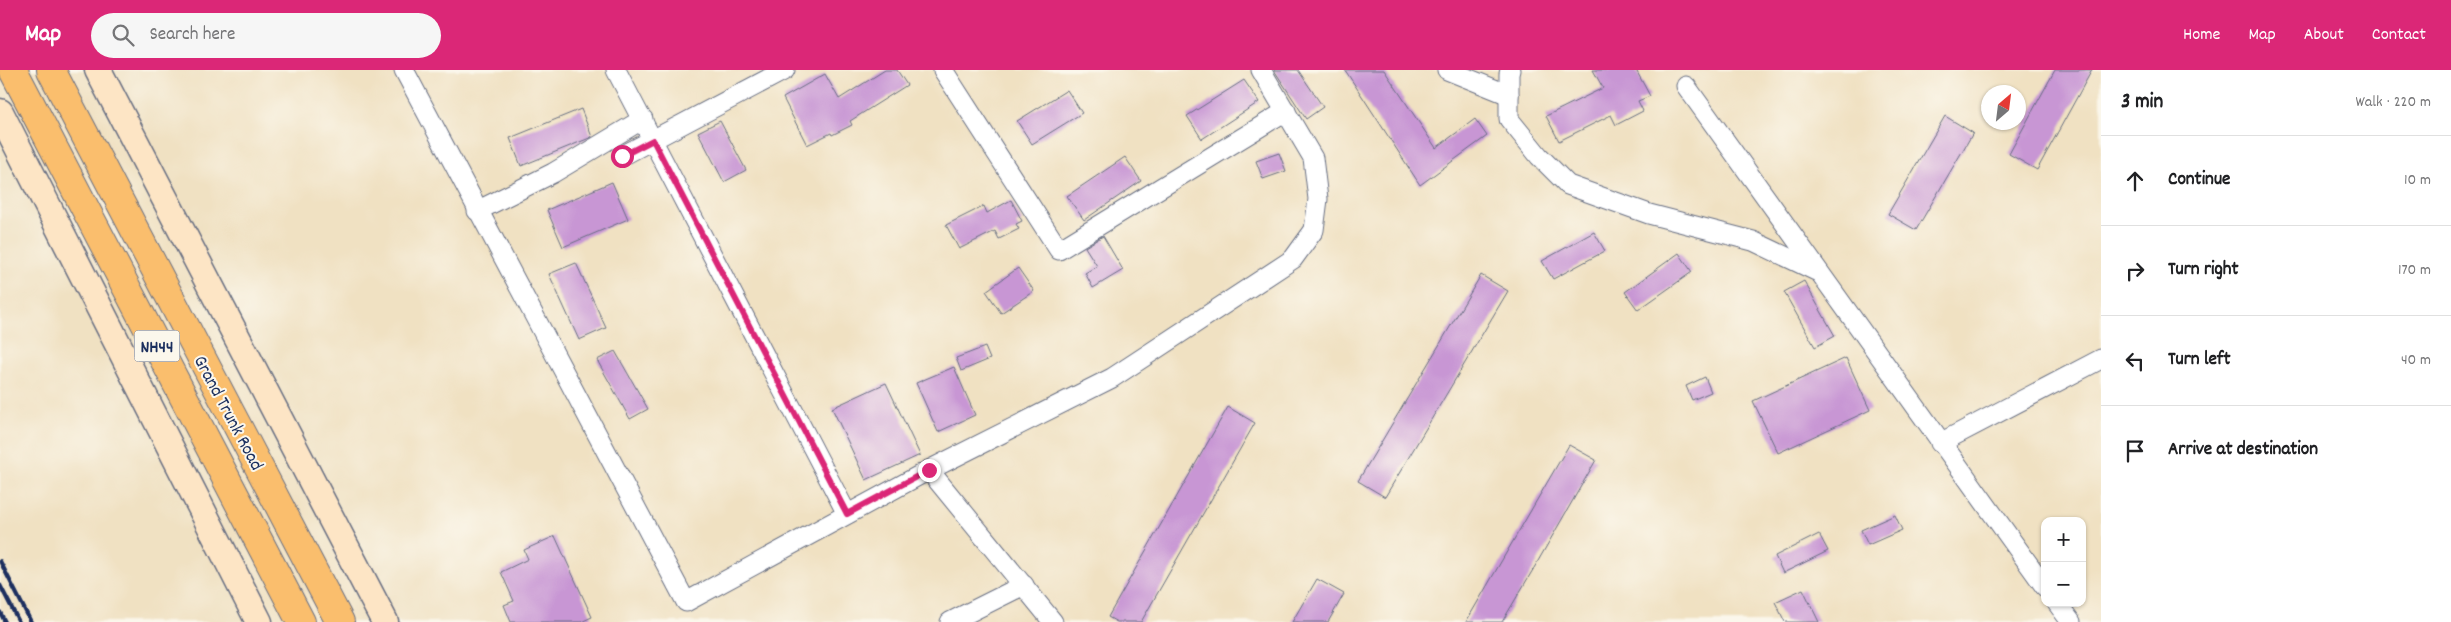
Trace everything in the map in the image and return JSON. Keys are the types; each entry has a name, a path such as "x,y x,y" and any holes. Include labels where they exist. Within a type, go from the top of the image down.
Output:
{"highway":[{"name":"Grand Trunk Road","path":"13,70 301,622"},
{"name":"Grand Trunk Road","path":"50,70 339,619"}],"street":[{"path":"98,70 380,611"},
{"path":"404,70 477,211 686,602 929,470 1112,378 1292,259 1314,230 1318,198 1313,158 1261,70"},
{"path":"616,70 847,514"},
{"path":"622,156 785,70"},
{"path":"943,70 1059,250 1286,111"},
{"path":"1447,70 1509,95"},
{"path":"1510,70 1509,119 1539,156 1568,184 1649,214 1754,241 1818,271"},
{"path":"1686,86 2041,582"},
{"path":"0,112 260,622"},
{"path":"477,211 553,173 642,120"},
{"path":"1940,443 2101,359"},
{"path":"929,470 1053,622"},
{"path":"950,622 1024,585"},
{"path":"2060,607 2071,622"}],"building":[{"path":"885,70 897,70 907,85 850,121 852,125 807,145 783,98 825,74 839,99"},
{"path":"1274,70 1298,70 1323,107 1306,119"},
{"path":"1345,70 1384,70 1436,148 1475,119 1487,136 1420,185"},
{"path":"1593,70 1636,70 1650,96 1638,101 1643,111 1616,125 1611,115 1559,141 1546,116 1603,88"},
{"path":"2055,70 2092,70 2037,170 2009,154 2022,130 2026,130 2026,123"},
{"path":"1244,80 1259,102 1202,139 1187,116"},
{"path":"1067,90 1082,113 1032,144 1017,121"},
{"path":"581,109 592,137 521,166 510,138"},
{"path":"1945,116 1973,133 1916,230 1888,214"},
{"path":"720,121 746,170 724,182 698,132"},
{"path":"1279,153 1286,171 1263,179 1256,161"},
{"path":"1125,157 1141,181 1084,220 1067,196"},
{"path":"612,182 628,219 563,247 547,210"},
{"path":"1011,200 1022,221 1016,224 1019,229 999,239 995,231 959,249 946,225 984,206 987,213"},
{"path":"1594,232 1605,251 1553,279 1542,261"},
{"path":"1103,236 1123,270 1093,288 1085,273 1097,266 1085,247"},
{"path":"1679,253 1692,272 1638,310 1625,292"},
{"path":"576,263 606,328 579,340 549,274"},
{"path":"1018,268 1034,291 1001,313 986,291"},
{"path":"1481,275 1508,291 1385,497 1358,481"},
{"path":"1804,281 1835,336 1815,347 1784,292"},
{"path":"985,347 990,359 961,371 956,358"},
{"path":"615,351 648,409 630,419 597,360"},
{"path":"1846,358 1870,410 1778,453 1753,401"},
{"path":"954,367 975,415 938,432 916,383"},
{"path":"1705,377 1711,392 1692,400 1686,386"},
{"path":"886,383 920,455 866,480 832,408"},
{"path":"1228,407 1255,423 1141,622 1117,622 1108,617"},
{"path":"1569,445 1596,460 1534,568 1502,622 1466,622"},
{"path":"1895,515 1902,530 1868,545 1861,530"},
{"path":"1819,534 1828,551 1783,573 1775,556"},
{"path":"555,536 592,617 581,622 511,622 504,605 514,601 501,572 528,559 524,550"},
{"path":"1317,579 1344,594 1328,622 1292,622"},
{"path":"1803,589 1819,622 1785,622 1775,602"}],"railway":[{"path":"0,561 31,622"},
{"path":"0,585 19,622"},
{"path":"0,612 5,622"}],"route":[{"path":"622,156 653,140 847,514 929,470"}]}
